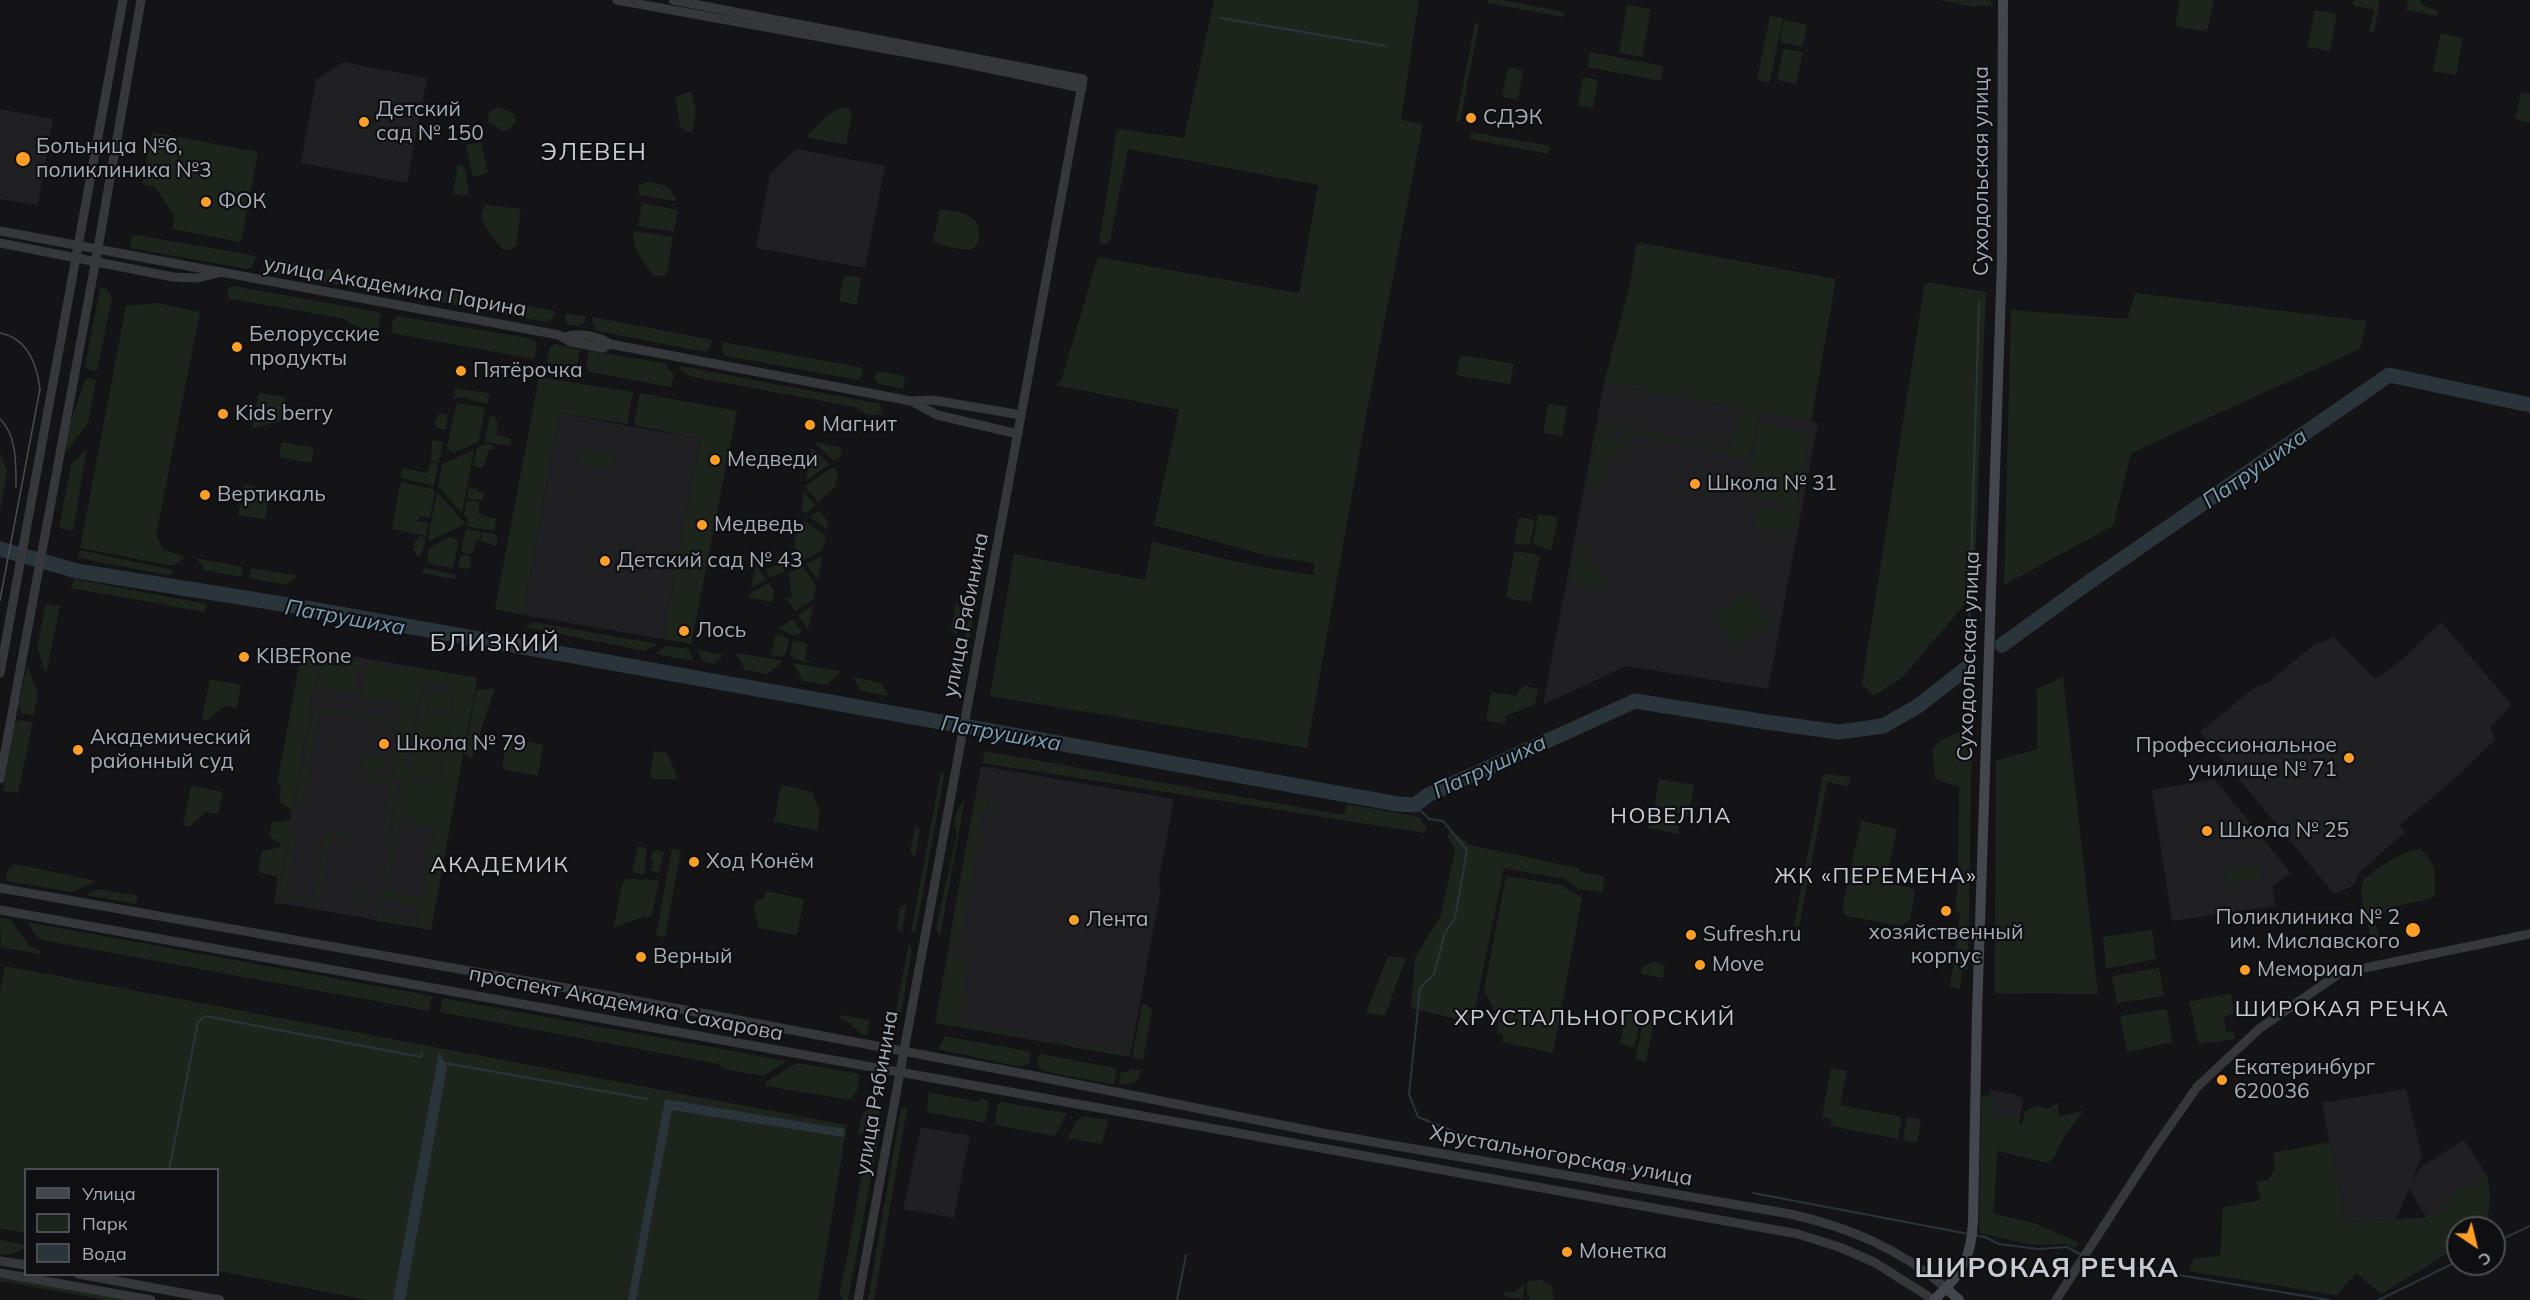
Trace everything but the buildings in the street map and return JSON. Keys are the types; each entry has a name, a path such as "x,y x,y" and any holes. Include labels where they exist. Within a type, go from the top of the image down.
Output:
{"main road":[{"name":"Суходольская улица","path":"1934,1300 1959,1273 1972,1246 1987,684 2002,260 2003,0"},
{"name":"Хрустальногорская улица","path":"1946,1288 1959,1300"}],"street":[{"path":"0,673 123,0"},
{"path":"0,779 98,248 141,0"},
{"path":"617,0 1082,83"},
{"path":"673,0 1082,83"},
{"name":"улица Рябинина","path":"858,1300 1082,83"},
{"name":"улица Академика Парина","path":"0,231 565,337 572,334 587,336 603,339 610,344 911,400 933,400 1021,415"},
{"name":"улица Академика Парина","path":"0,243 173,277 198,278 218,273"},
{"name":"улица Академика Парина","path":"911,400 937,415 1018,434"},
{"name":"проспект Академика Сахарова","path":"0,888 465,969 1137,1097"},
{"name":"проспект Академика Сахарова","path":"0,909 1245,1134"},
{"path":"2056,1300 2151,1153 2204,1078 2259,1029 2340,973 2530,934"},
{"name":"Хрустальногорская улица","path":"1137,1097 1448,1156 1828,1222 1853,1231 1901,1255 1946,1288"},
{"name":"Хрустальногорская улица","path":"1245,1134 1798,1234 1839,1247 1874,1262 1934,1300"},
{"path":"1366,1156 1374,1150 1371,1142"},
{"path":"1446,1171 1442,1161 1448,1156"},
{"path":"0,1261 24,1265"},
{"path":"0,1273 151,1300"},
{"path":"84,1276 220,1300"}],"shaded area":[{"name":"Детский сад № 150","path":"343,62 427,78 407,183 301,163 316,80"},
{"name":"Больница №6, поликлиника №3","path":"0,109 53,119 38,205 0,199"},
{"path":"796,149 885,166 865,268 756,248 770,174"},
{"name":"Школа № 31","path":"1604,383 1818,423 1768,689 1626,666 1543,705"},
{"path":"559,413 700,439 663,639 523,615"},
{"name":"Профессиональное училище № 71","path":"2441,622 2512,705 2490,727 2495,740 2452,781 2400,825 2405,832 2360,872 2353,886 2334,894 2200,732 2255,687 2269,682 2317,642 2322,643 2333,636 2375,679 2403,659"},
{"name":"Школа № 79","path":"324,651 477,678 431,930 275,902 320,654"},
{"name":"Лента","path":"981,766 1174,799 1158,884 1161,888 1130,1057 935,1023"},
{"name":"Школа № 25","path":"2214,779 2291,873 2272,886 2276,906 2172,921 2152,790"},
{"path":"2406,1089 2422,1156 2411,1183 2421,1167 2464,1140 2487,1175 2426,1217 2409,1189 2396,1220 2345,1222 2322,1103"},
{"path":"1990,1090 2017,1095 2023,1100 2015,1143 1987,1137"},
{"path":"921,1127 970,1136 954,1218 903,1209"}],"green space":[{"path":"1214,0 1419,0 1401,120 1423,124 1366,416 1307,748 990,696 1014,554 1145,580 1152,542 1265,568 1314,575 1314,563 1265,555 1154,525 1179,410 1055,385 1061,381 1098,257 1299,293 1318,185 1128,149 1110,241 1104,245 1099,244 1117,129 1184,138"},
{"path":"1488,0 1504,0 1564,12 1563,17 1488,3"},
{"path":"1937,0 1990,0 1994,6 1978,5 1976,7"},
{"path":"2180,0 2214,0 2207,32 2175,26"},
{"path":"2354,0 2380,0 2374,33 2369,32 2374,10 2353,5"},
{"path":"2408,0 2420,0 2422,5 2438,11 2437,16 2406,10"},
{"path":"1627,5 1651,9 1642,57 1619,53"},
{"path":"2315,10 2337,14 2330,51 2307,47"},
{"path":"1770,16 1783,18 1770,82 1757,80"},
{"path":"1784,20 1807,25 1803,47 1780,42"},
{"path":"1475,23 1479,23 1460,122 1456,121"},
{"path":"2441,33 2463,38 2456,75 2433,71"},
{"path":"1783,49 1803,52 1796,84 1777,80"},
{"path":"1590,52 1663,66 1661,81 1588,67"},
{"path":"1508,67 1523,70 1518,100 1502,97"},
{"path":"1583,77 1598,80 1593,108 1578,106"},
{"path":"691,91 696,111 692,134 680,126 675,97"},
{"path":"2521,92 2530,94 2530,123 2515,119"},
{"path":"498,107 515,114 516,121 511,128 503,131 488,121 489,113"},
{"path":"843,107 849,109 852,114 846,145 806,137 830,113"},
{"name":"ФОК","path":"152,132 258,152 241,242 172,229 175,217 154,186 142,184"},
{"path":"1471,132 1550,146 1548,154 1470,139"},
{"path":"481,142 488,173 473,177 466,145"},
{"path":"458,165 464,166 469,192 464,196 453,194"},
{"path":"648,182 667,186 677,200 639,195 639,185"},
{"path":"642,203 678,210 674,232 638,226"},
{"path":"485,206 521,209 516,246 510,250 502,249 487,229 481,216"},
{"path":"940,209 967,215 977,223 979,240 975,246 962,250 933,242"},
{"path":"633,231 673,237 667,272 664,276 653,275 639,255"},
{"path":"132,234 256,256 252,267 247,269 130,248"},
{"path":"1637,242 1836,279 1811,422 1604,383 1630,283"},
{"path":"264,257 407,284 405,292 399,296 266,272 263,267"},
{"path":"844,275 861,278 857,305 839,301"},
{"path":"1925,282 1986,292 1974,593 1902,678 1873,696 1862,684"},
{"path":"232,286 379,312 381,317 377,333 366,331 341,318 231,299 227,296 228,288"},
{"path":"416,286 555,312 553,318 546,322 420,299 415,293"},
{"path":"100,288 107,289 112,298 97,371 89,370 85,366"},
{"path":"2135,293 2366,321 2360,349 2131,453 2113,526 2004,585 2011,310 2127,319"},
{"path":"157,303 200,312 156,535 164,550 183,556 184,558 173,566 80,548 126,306"},
{"path":"566,314 586,316 585,322 579,326 568,325 565,320"},
{"path":"398,316 533,339 537,344 534,359 391,333 393,320"},
{"path":"593,317 712,340 710,349 705,352 597,331 592,323"},
{"path":"723,342 863,368 858,380 726,356 722,351"},
{"path":"555,344 580,350 577,365 574,368 547,363 550,347"},
{"path":"589,351 664,363 674,375 671,387 590,372 586,366"},
{"path":"1460,355 1514,364 1510,384 1456,375"},
{"path":"680,366 880,404 882,413 871,415 854,407 689,376 679,368"},
{"path":"876,371 905,376 903,389 879,384 875,379"},
{"path":"539,377 633,392 627,424 559,413 523,615 495,609"},
{"path":"86,378 96,380 88,423 65,453 70,423"},
{"path":"455,388 487,393 489,394 488,404 459,397 453,399"},
{"path":"259,393 286,397 281,421 252,429"},
{"path":"640,393 737,411 691,644 663,639 700,439 634,425"},
{"path":"457,403 482,407 485,412 478,442 454,453 447,446"},
{"path":"1548,403 1567,407 1562,436 1543,433"},
{"path":"439,413 448,415 445,430 434,425"},
{"path":"1739,414 1757,417 1749,457 1600,429 1602,422 1732,448"},
{"path":"490,416 496,417 495,421 498,422 496,434 511,439 510,446 485,442"},
{"path":"1760,422 1809,432 1795,507 1746,497"},
{"path":"1598,436 1629,442 1628,448 1616,455 1608,464 1599,489 1588,487"},
{"path":"432,440 443,442 439,462 431,461"},
{"path":"282,442 314,448 311,463 279,457"},
{"path":"814,442 842,448 840,457 834,461"},
{"path":"485,444 494,446 494,450 490,449 482,468 473,466 477,448"},
{"path":"87,448 73,531 59,528 71,465"},
{"path":"583,448 614,454 611,469 580,464"},
{"path":"812,448 830,464 806,481"},
{"path":"474,450 462,513 438,486 442,464"},
{"path":"0,453 7,470 0,512"},
{"path":"431,462 438,463 434,486 401,478 402,468 427,473"},
{"path":"833,467 838,471 835,487 818,502 805,486"},
{"path":"402,482 435,490 430,518 420,516 419,520 414,520 428,523 426,536 392,529"},
{"path":"244,485 271,490 265,519 238,515"},
{"path":"469,488 478,489 478,492 484,494 482,501 467,498"},
{"path":"437,492 464,522 463,525 430,541 428,538"},
{"path":"804,492 815,505 805,514 801,510"},
{"path":"467,500 479,502 479,514 496,519 494,531 467,526 468,519 464,515"},
{"path":"1759,506 1796,513 1792,535 1755,528"},
{"path":"819,510 828,522 827,530 810,517"},
{"path":"1538,514 1558,517 1551,551 1533,544"},
{"path":"1519,517 1535,520 1530,545 1514,544"},
{"path":"806,521 826,536 823,550 804,560 794,546 798,527"},
{"path":"466,529 481,532 470,554 461,552"},
{"path":"482,532 496,534 498,537 496,546 481,541"},
{"path":"419,536 426,538 421,556 415,555 416,551 413,550 415,540 418,540"},
{"path":"450,537 456,539 458,544 453,567 427,563 429,548"},
{"path":"1579,543 1610,590 1571,583"},
{"path":"80,550 173,570 172,576 78,558"},
{"path":"1514,551 1540,555 1531,602 1506,598"},
{"path":"981,553 985,558 962,679 957,681"},
{"path":"461,554 471,559 469,569 458,568"},
{"path":"822,556 818,580 806,564"},
{"path":"196,558 243,567 241,577 205,570"},
{"path":"785,561 784,571 770,578 765,570"},
{"path":"756,564 766,580 751,588"},
{"path":"802,566 816,585 814,599 795,611 786,599 792,598 789,573"},
{"path":"251,568 298,576 286,585 249,578"},
{"path":"425,568 456,575 455,579 421,573"},
{"path":"74,579 207,604 205,612 71,588"},
{"path":"769,583 774,591 772,602 749,598 750,593"},
{"path":"1751,590 1774,623 1737,649 1714,616"},
{"path":"956,602 961,610 956,636 951,629"},
{"path":"46,604 60,606 46,675 37,646"},
{"path":"813,605 808,630 798,615"},
{"path":"793,619 802,633 794,636 778,629"},
{"path":"534,622 657,644 646,651 524,627"},
{"path":"778,634 789,639 786,653 781,657 767,654 772,653 775,636"},
{"path":"793,640 807,644 805,660 823,665 794,659 790,654"},
{"path":"666,646 689,649 694,661 656,654"},
{"path":"698,650 724,655 713,664 703,662"},
{"path":"736,653 783,661 768,674 745,670"},
{"path":"320,654 292,811 279,801 281,787 277,784 300,660"},
{"path":"324,655 361,662 354,695 318,688"},
{"path":"368,663 407,669 408,666 477,678 431,930 377,921 380,901 384,902 381,918 418,924 421,906 381,899 383,890 422,897 435,827 395,820 396,816 400,816 396,814 402,783 390,765 391,762 399,763 400,761 391,759 400,709 409,711 410,709 400,707 401,703 361,698","holes":["438,682 451,690 455,702 442,774 435,783 420,786 408,777 406,766 419,693 425,686"]},
{"path":"793,663 842,671 826,685 803,681"},
{"path":"27,665 38,693 34,715 22,713 18,708"},
{"path":"853,677 880,683 888,694 885,696 860,690"},
{"path":"2063,677 2098,994 1995,993 1996,761 2037,749 2037,689"},
{"path":"210,679 241,685 237,708 224,706 208,720 202,719"},
{"path":"1525,686 1538,689 1535,704 1506,716 1505,724 1486,721 1491,692 1517,696 1519,690"},
{"path":"424,688 430,689 418,753 414,752"},
{"path":"495,688 472,758 464,754 476,690"},
{"path":"432,689 448,693 452,699 450,714 428,710"},
{"path":"319,706 352,712 351,718 319,712 301,806 297,805 314,709"},
{"path":"358,713 389,719 392,726 357,719"},
{"path":"427,713 451,717 444,758 420,753"},
{"path":"19,720 33,722 18,793 3,791 15,723"},
{"path":"1963,730 1972,738 1968,969 1962,970 1960,989 1950,987 1960,914 1955,909 1958,885 1959,787 1935,779 1932,748 1941,740"},
{"path":"507,738 543,745 538,776 502,769"},
{"path":"654,751 667,753 678,779 653,779 650,775"},
{"path":"984,751 1344,815 1347,804 1419,817 1427,829 1424,833 983,763"},
{"path":"411,754 441,759 438,778 408,772"},
{"path":"366,755 386,759 383,770 380,772 365,769 363,766"},
{"path":"941,771 944,776 916,930 911,933"},
{"path":"363,773 394,779 397,783 386,842 382,842 391,784 379,781 379,779 361,778"},
{"path":"1826,774 1850,777 1849,786 1827,782 1799,927 1794,925 1823,776"},
{"path":"1659,779 1694,785 1688,815 1654,808"},
{"path":"781,785 812,792 820,812 817,830 774,822"},
{"path":"191,786 223,792 218,814 206,812 189,827 183,825"},
{"path":"976,796 987,797 984,812 974,810"},
{"path":"991,798 998,803 1003,815 987,812"},
{"path":"965,799 939,936 936,928 957,833 955,819"},
{"path":"1651,812 1681,818 1678,834 1648,828"},
{"path":"972,813 982,814 977,838 979,843 960,944 949,942"},
{"path":"291,820 276,901 283,904 274,903 278,877 258,872 262,851 280,847 280,843 269,837 272,822"},
{"path":"1861,821 1897,829 1885,883 1912,888 1915,892 1910,920 1901,926 1847,916 1842,909"},
{"path":"395,822 399,822 387,888 383,888"},
{"path":"916,824 920,831 915,858 910,851"},
{"path":"327,829 351,833 347,838 335,836 330,840 319,900 315,903 283,898 280,893 292,830 297,831 285,893 315,898"},
{"path":"1452,831 1470,845 1605,876 1602,892 1578,889 1565,879 1504,868 1472,1023 1411,1008 1415,958 1441,915 1455,850 1447,835"},
{"path":"638,846 647,848 644,866 646,871 643,875 632,872"},
{"path":"672,848 681,850 665,937 656,936"},
{"path":"2420,849 2432,864 2435,875 2435,895 2432,898 2389,908 2375,920 2381,946 2373,947 2361,895 2363,880 2390,861"},
{"path":"653,850 664,852 659,874 650,870 654,863 651,857"},
{"path":"15,864 97,881 72,892 7,881 8,871"},
{"path":"2260,864 2262,879 2228,885 2226,870"},
{"path":"1506,876 1561,885 1582,898 1553,1053 1502,1042 1503,1034 1497,1033 1499,1020 1484,990"},
{"path":"625,879 659,880 652,915 614,927 621,889"},
{"path":"98,889 138,896 136,904 86,895"},
{"path":"351,891 365,893 366,900 363,902 349,899 348,893"},
{"path":"766,891 804,899 797,935 759,928 754,909 755,902 765,897"},
{"path":"907,903 902,932 897,928 900,907"},
{"path":"0,918 10,919 29,946 42,951 41,954 1,947"},
{"path":"27,922 432,996 429,1011 42,940 37,937"},
{"path":"2152,930 2156,959 2106,969 2103,937"},
{"path":"909,942 912,950 901,1012 896,1012"},
{"path":"949,952 970,957 958,1021 1028,1033 1030,1039 936,1022"},
{"path":"1388,956 1406,958 1385,1016 1366,1013"},
{"path":"1654,961 1665,966 1663,978 1641,974 1642,968"},
{"path":"5,966 847,1125 818,1300 367,1300 219,1271 219,1168 24,1168 24,1233 0,1228 0,992"},
{"path":"2159,968 2164,996 2117,1003 2112,976"},
{"path":"2231,993 2234,1013 2224,1017 2226,1032 2234,1032 2235,1039 2199,1044 2189,1002"},
{"path":"442,998 787,1061 763,1076 723,1069 719,1064 440,1012"},
{"path":"1142,1004 1148,1005 1152,1010 1143,1060 1132,1058"},
{"path":"2167,1009 2172,1042 2127,1052 2120,1016"},
{"path":"1626,1013 1641,1016 1635,1045 1632,1048 1620,1043"},
{"path":"841,1015 870,1020 867,1036 840,1017"},
{"path":"1644,1018 1654,1020 1646,1062 1635,1060"},
{"path":"945,1036 1031,1052 1029,1063 1021,1067 938,1049"},
{"path":"1045,1037 1124,1052 1128,1039 1125,1056 1044,1041"},
{"path":"1039,1054 1117,1068 1114,1085 1042,1071 1037,1064"},
{"path":"797,1063 860,1074 857,1091 849,1100 766,1086 767,1081"},
{"path":"1130,1068 1141,1071 1138,1080 1130,1084 1119,1084 1121,1072 1129,1072"},
{"path":"1831,1068 1847,1071 1840,1105 1902,1117 1898,1139 1830,1126 1831,1119 1822,1117"},
{"path":"928,1092 978,1102 981,1098 988,1100 985,1123 927,1112"},
{"path":"1984,1095 1994,1099 1992,1119 2001,1121 2002,1114 2020,1117 2019,1125 2022,1125 2025,1111 2036,1106 2048,1109 2058,1102 2058,1117 2084,1110 2065,1135 2055,1156 2048,1163 1997,1151 1994,1214 2032,1222 2079,1243 2076,1248 2065,1244 2032,1245 1980,1233 1981,1098"},
{"path":"1000,1102 1067,1113 1055,1136 995,1125 997,1106"},
{"path":"873,1103 883,1105 882,1109 861,1135 858,1134 862,1115"},
{"path":"901,1108 907,1109 874,1300 868,1300"},
{"path":"1084,1116 1108,1120 1102,1144 1068,1138 1077,1120"},
{"path":"1907,1117 1921,1120 1917,1143 1903,1140"},
{"path":"881,1124 848,1300 844,1300 839,1294 868,1139 870,1132"},
{"path":"2330,1142 2345,1222 2426,1217 2487,1175 2490,1194 2488,1216 2446,1216 2446,1254 2381,1294 2356,1273 2337,1295 2189,1271 2194,1258 2220,1256 2223,1207 2261,1200 2256,1181 2268,1180 2275,1168 2273,1153"},
{"path":"0,1240 24,1245 24,1248 13,1254 0,1255"},
{"path":"0,1277 127,1300 106,1300 0,1281"},
{"path":"1542,1280 1552,1287 1554,1300 1530,1300 1527,1281"},
{"path":"1525,1284 1523,1299 1504,1296 1505,1292 1514,1292"}],"water":[{"path":"439,1052 447,1067 405,1300 393,1300"},
{"path":"665,1099 845,1129 843,1137 672,1110 636,1300 628,1300"}],"waterway":[{"path":"1220,18 1386,46"},
{"path":"1968,667 1979,302"},
{"name":"Патрушиха","path":"2002,645 2092,580 2389,375 2530,405"},
{"name":"Патрушиха","path":"0,549 77,571 295,606 1398,804 1415,805 1428,795 1635,701 1839,732 1883,726 1918,706 1968,667"},
{"path":"1415,805 1429,819 1443,821 1467,850 1455,918 1445,933 1434,974 1420,988 1409,1094 1418,1117 1473,1139 1673,1177"},
{"path":"169,1168 198,1021 205,1016 421,1057 422,1053"},
{"path":"445,1063 647,1099"},
{"path":"1753,1193 1969,1234"},
{"path":"2506,1237 2530,1226"},
{"path":"1974,1235 1985,1237 1999,1244 2038,1249 2067,1247 2082,1255"},
{"path":"1177,1300 1186,1255"},
{"path":"2087,1257 2094,1261 2329,1300"},
{"path":"2379,1300 2446,1267"}],"tram line":[{"path":"0,333 18,340 24,347 33,362 40,389 0,600"},
{"path":"0,419 10,433 13,442 16,487"}],"place":[{"name":"СДЭК","path":"1471,118"},
{"name":"Детский сад № 150","path":"364,122"},
{"name":"Больница №6, поликлиника №3","path":"23,159"},
{"name":"ФОК","path":"206,202"},
{"name":"Белорусские продукты","path":"237,347"},
{"name":"Пятёрочка","path":"461,371"},
{"name":"Kids berry","path":"223,414"},
{"name":"Магнит","path":"810,425"},
{"name":"Медведи","path":"715,460"},
{"name":"Школа № 31","path":"1695,484"},
{"name":"Вертикаль","path":"205,495"},
{"name":"Медведь","path":"702,525"},
{"name":"Детский сад № 43","path":"605,561"},
{"name":"Лось","path":"684,631"},
{"name":"KIBERone","path":"244,657"},
{"name":"Школа № 79","path":"384,744"},
{"name":"Академический районный суд","path":"78,750"},
{"name":"Профессиональное училище № 71","path":"2349,758"},
{"name":"Школа № 25","path":"2207,831"},
{"name":"Ход Конём","path":"694,862"},
{"name":"хозяйственный корпус","path":"1946,911"},
{"name":"Лента","path":"1074,920"},
{"name":"Поликлиника № 2 им. Миславского","path":"2413,930"},
{"name":"Sufresh.ru","path":"1691,935"},
{"name":"Верный","path":"641,957"},
{"name":"Move","path":"1700,965"},
{"name":"Мемориал","path":"2245,970"},
{"name":"Екатеринбург 620036","path":"2222,1080"},
{"name":"Монетка","path":"1567,1252"}],"district":[{"name":"ЭЛЕВЕН","path":"594,153"},
{"name":"БЛИЗКИЙ","path":"495,644"},
{"name":"НОВЕЛЛА","path":"1671,816"},
{"name":"АКАДЕМИК","path":"500,865"},
{"name":"ЖК «ПЕРЕМЕНА»","path":"1876,876"},
{"name":"ШИРОКАЯ РЕЧКА","path":"2342,1009"},
{"name":"ХРУСТАЛЬНОГОРСКИЙ","path":"1595,1018"},
{"name":"ШИРОКАЯ РЕЧКА","path":"2047,1269"}]}
